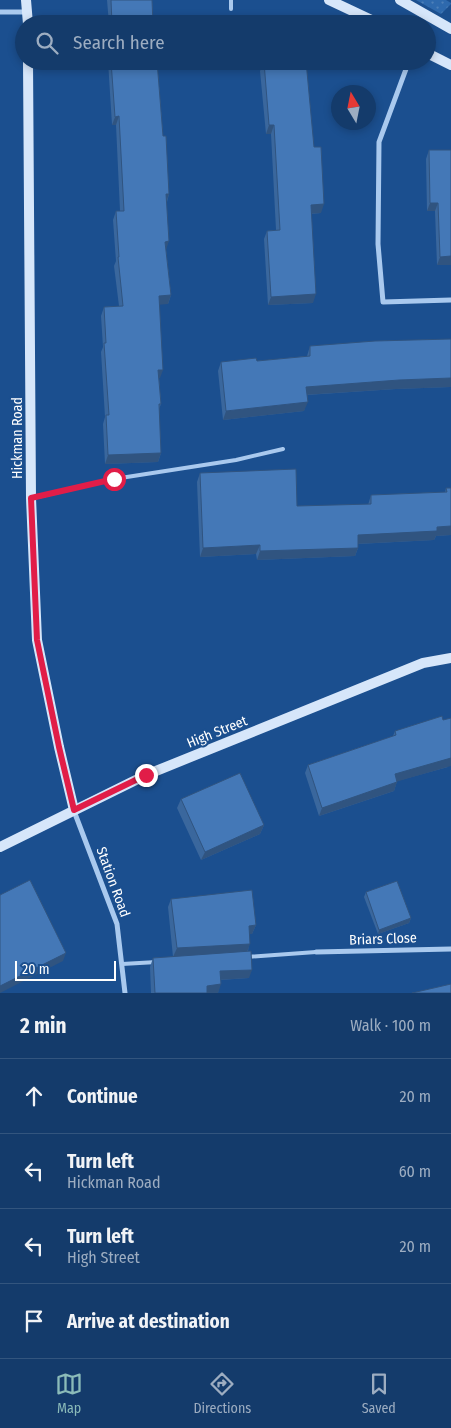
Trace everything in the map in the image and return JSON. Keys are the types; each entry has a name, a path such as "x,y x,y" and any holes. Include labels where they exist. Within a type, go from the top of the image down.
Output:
{"street":[{"path":"26,0 28,12"},
{"path":"28,12 32,0"},
{"path":"329,0 361,15"},
{"path":"400,0 420,15"},
{"path":"0,12 28,12"},
{"path":"436,24 451,29"},
{"path":"436,58 451,65"},
{"name":"Hickman Road","path":"28,70 31,498 37,640 74,810"},
{"path":"406,70 379,142 378,244 382,302 451,300"},
{"name":"High Street","path":"0,847 146,775 424,663 451,658"},
{"name":"Station Road","path":"74,810 117,924 124,993"},
{"name":"Briars Close","path":"316,952 451,949"}],"lane":[{"path":"231,0 231,9"},
{"path":"31,498 114,479 236,460 283,449"},
{"path":"238,957 316,952"},
{"path":"122,964 160,962"}],"shaded area":[{"path":"416,0 446,0 451,4 441,14"}],"building":[{"path":"111,0 152,0 153,15 112,15"},
{"path":"112,70 158,70 163,136 166,136 169,194 166,194 169,241 165,242 171,295 159,296 163,370 158,370 161,404 159,404 161,453 108,455 106,415 109,415 104,343 106,343 104,307 123,306 116,211 124,211 119,116 115,117"},
{"path":"265,70 307,70 314,147 321,147 324,204 311,205 316,294 271,297 267,231 280,230 274,125 269,125"},
{"path":"429,150 451,150 451,256 440,257 438,203 430,203"},
{"path":"451,339 451,378 306,387 308,402 226,411 221,362 256,358 257,361 310,356 310,346 375,341"},
{"path":"296,469 297,506 371,504 371,495 447,492 446,488 451,488 451,526 437,527 437,531 358,535 358,548 260,551 260,545 203,548 200,473"},
{"path":"442,716 443,720 451,718 451,758 395,774 397,782 322,808 308,765 396,735 395,731"},
{"path":"240,773 264,825 205,852 181,799"},
{"path":"30,880 66,953 0,986 0,895"},
{"path":"397,881 411,918 379,930 366,892"},
{"path":"252,890 256,925 249,926 250,944 177,948 171,899"},
{"path":"251,951 252,970 220,971 221,984 207,986 207,993 155,993 153,958"},
{"path":"451,984 451,993 412,993"}],"route":[{"path":"114,479 31,498 37,640 74,810 146,775"}]}
